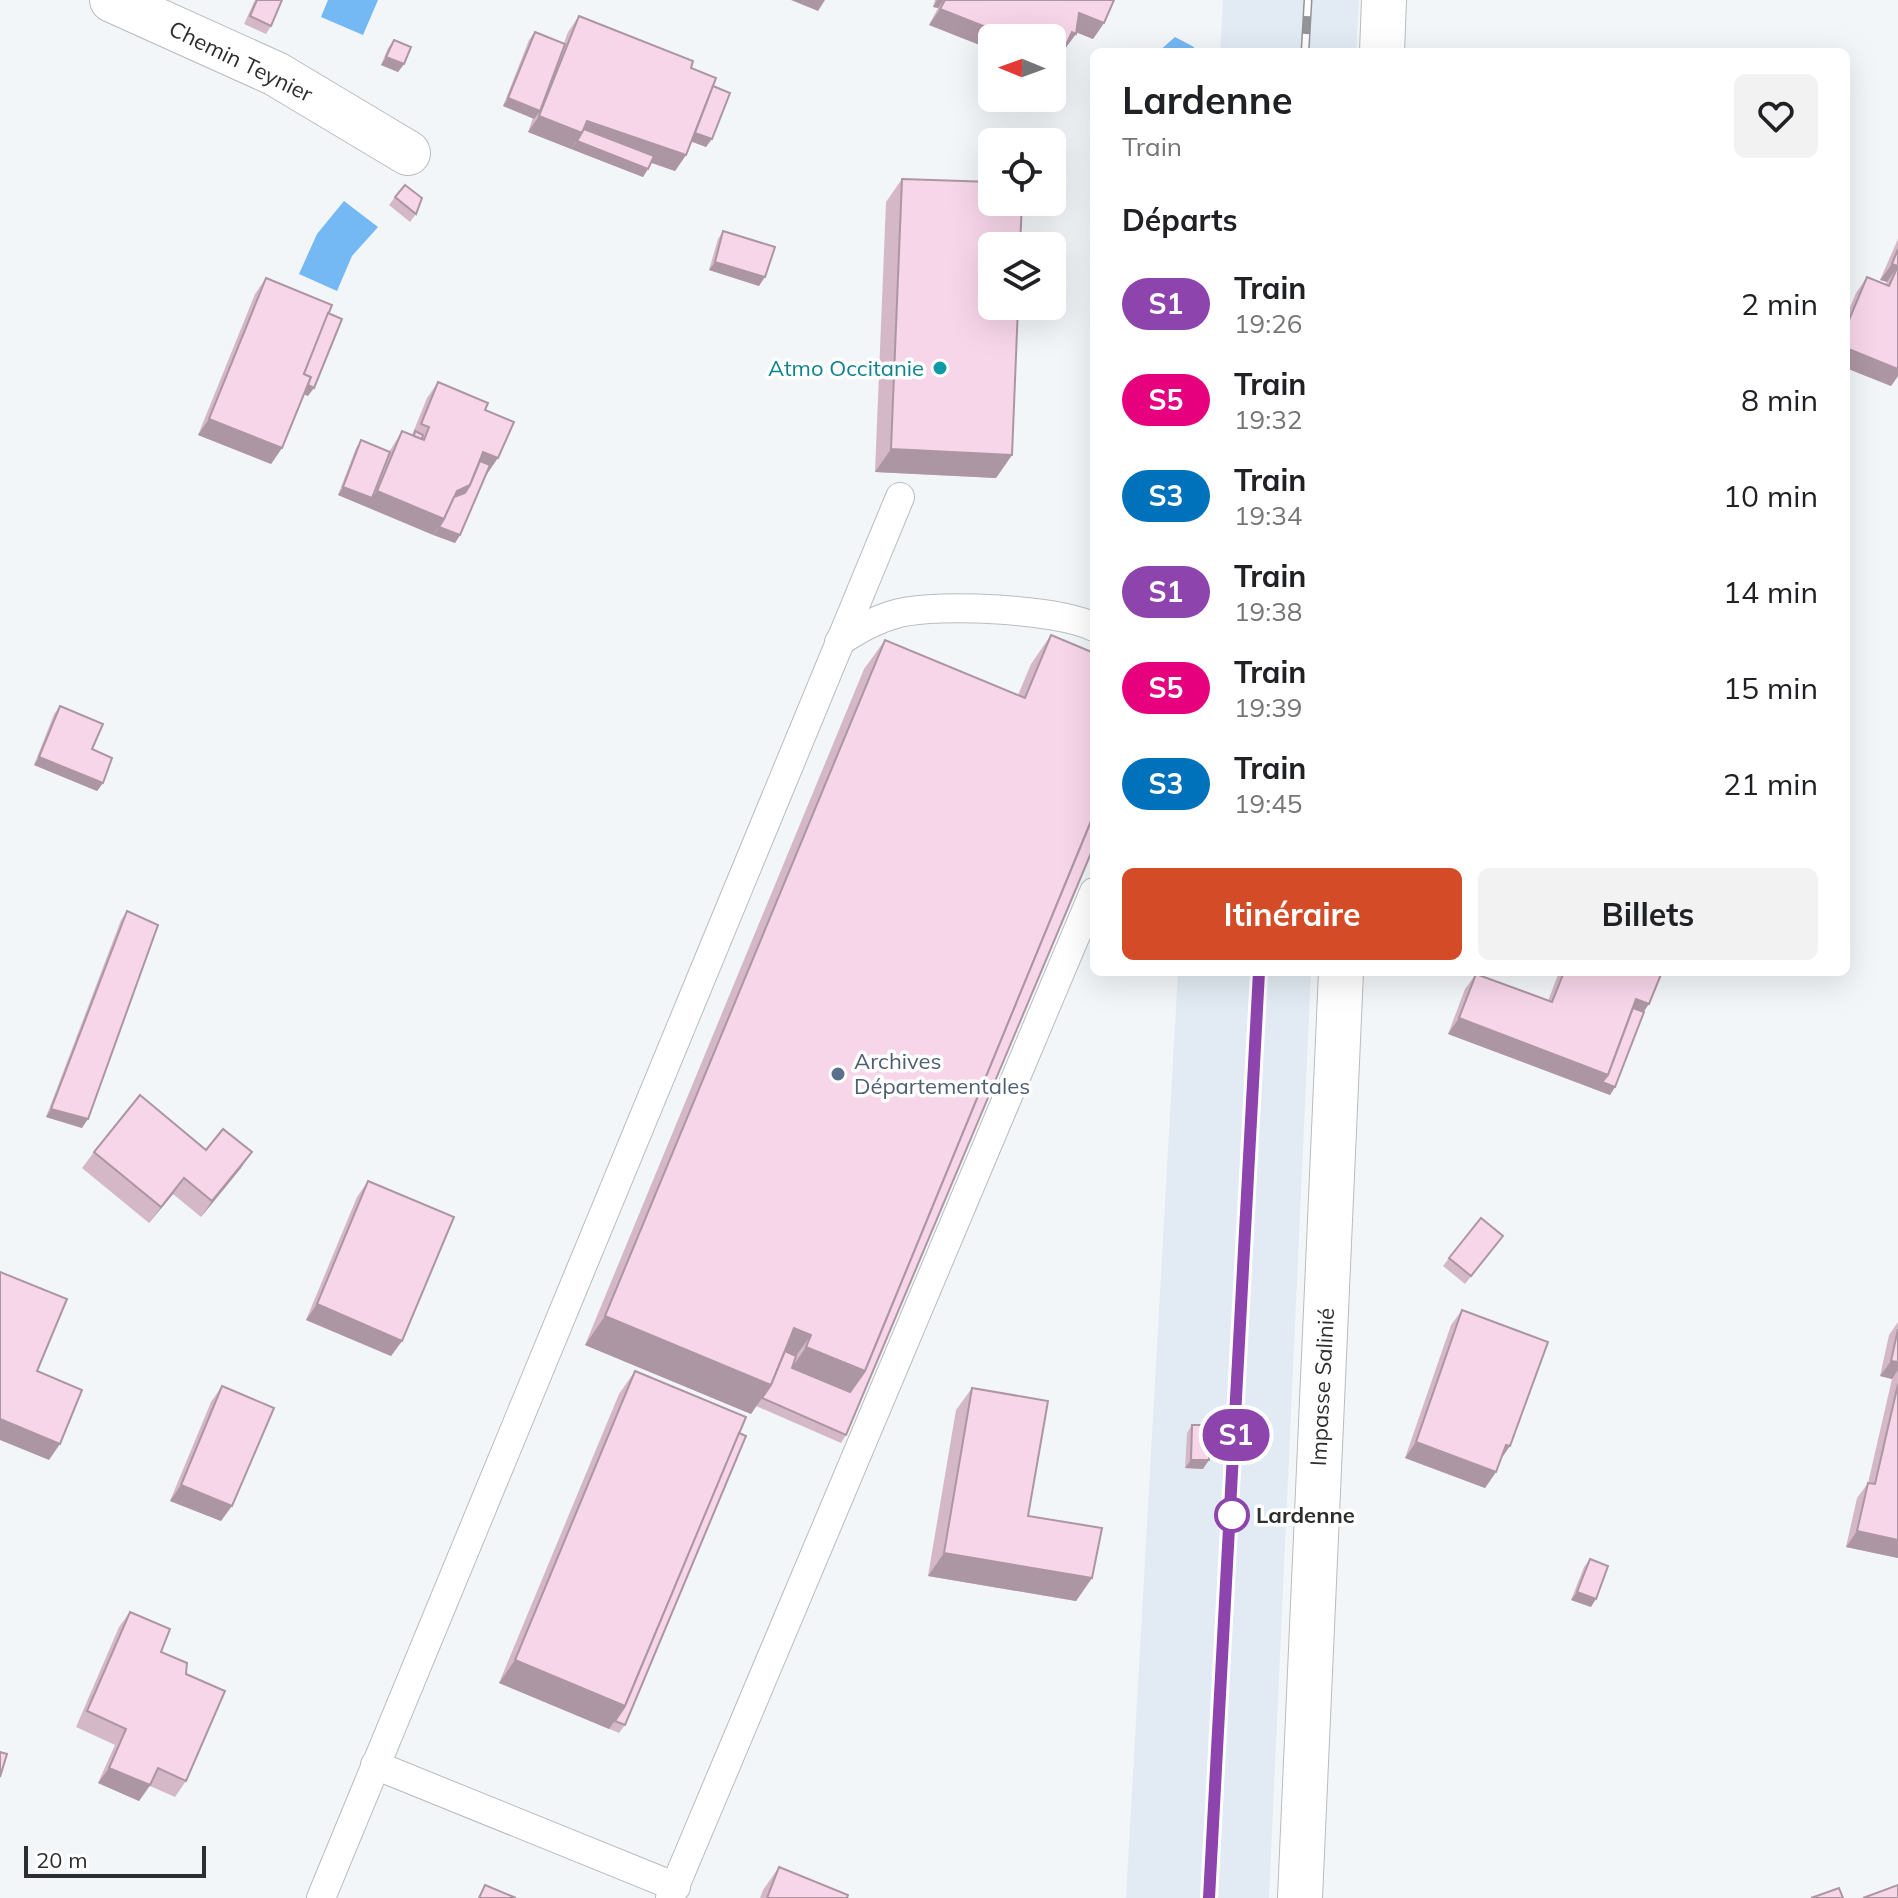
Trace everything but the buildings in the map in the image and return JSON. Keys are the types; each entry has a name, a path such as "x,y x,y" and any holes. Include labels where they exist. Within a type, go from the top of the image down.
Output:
{"street":[{"name":"Chemin Teynier","path":"112,0 276,74 408,153"},
{"path":"1382,48 1384,0"},
{"name":"Impasse Salinié","path":"1300,1898 1341,976"}],"lane":[{"path":"321,1898 900,497"},
{"path":"839,642 867,623 902,612 947,609 1055,615 1090,626"},
{"path":"375,1765 673,1892 1090,902"}],"shaded area":[{"path":"1223,0 1359,0 1356,48 1220,48"},
{"path":"1178,976 1311,976 1269,1898 1126,1898"}],"water":[{"path":"328,0 378,0 363,35 321,17"},
{"path":"1175,37 1194,47 1194,48 1163,48"},
{"path":"344,201 378,227 352,256 337,291 299,274 317,234"}],"railway":[{"path":"1305,48 1308,0"},
{"path":"1209,1898 1259,976"}],"train":[{"name":"S1","path":"1209,1898 1259,976"}],"place":[{"name":"Atmo Occitanie","path":"940,368"},
{"name":"Archives Départementales","path":"838,1074"},
{"name":"Lardenne","path":"1232,1515"}]}
